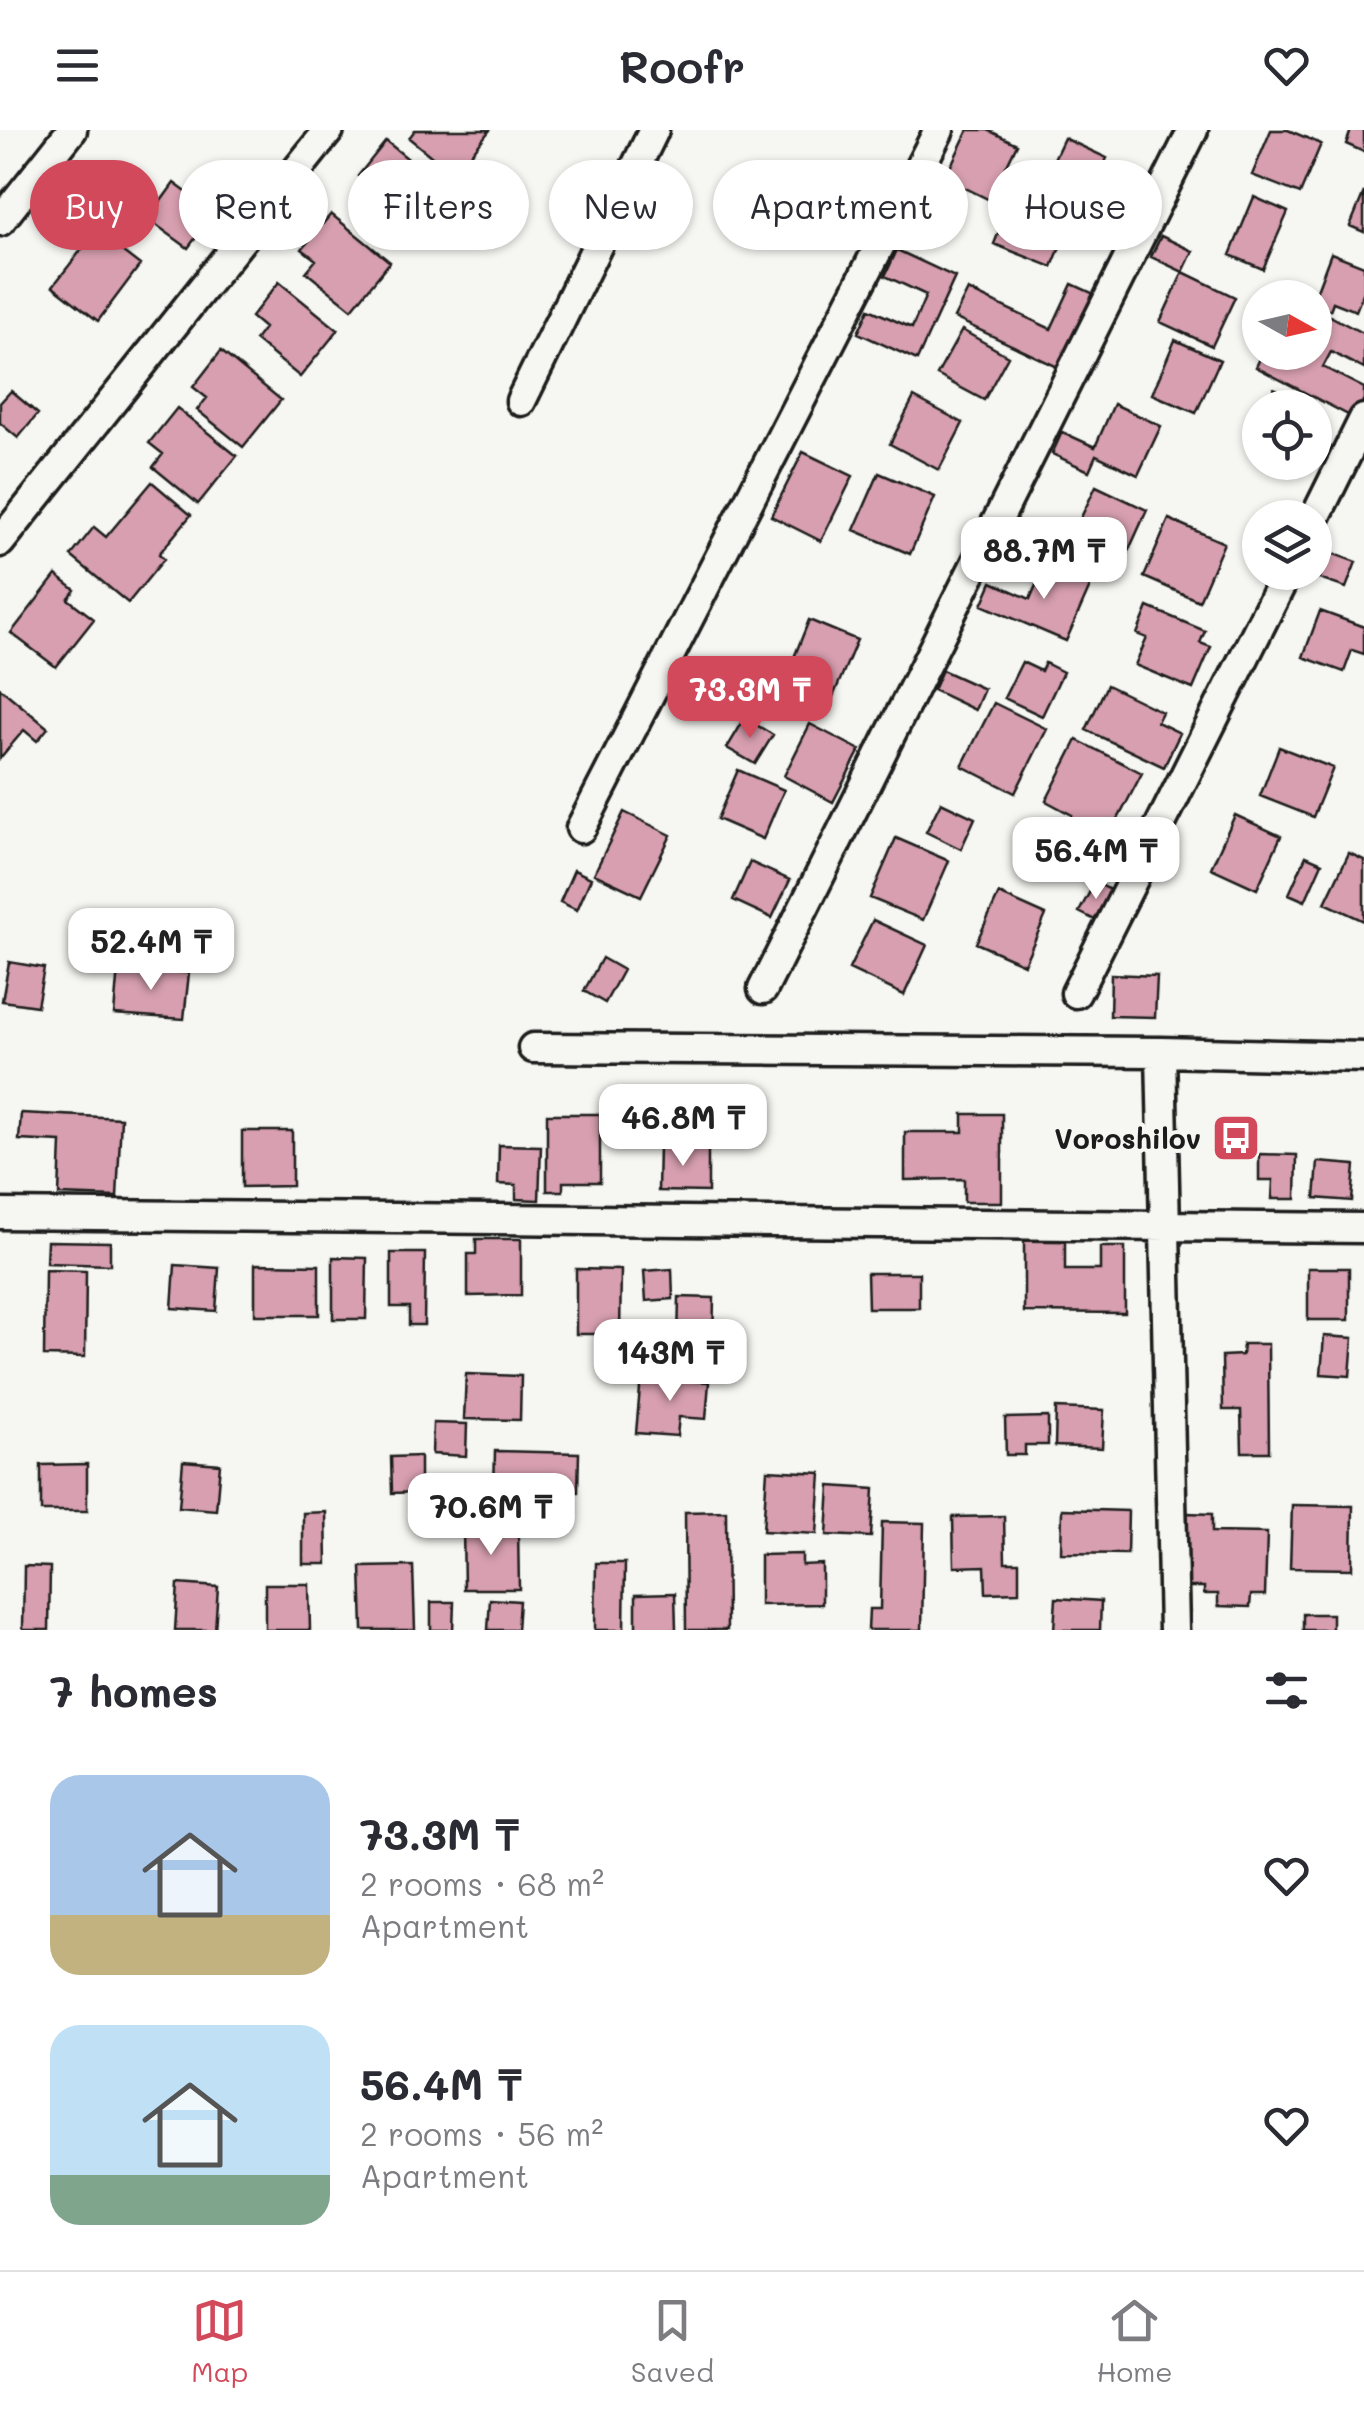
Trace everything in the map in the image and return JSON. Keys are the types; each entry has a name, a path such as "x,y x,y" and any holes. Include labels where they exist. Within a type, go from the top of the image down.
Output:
{"street":[{"path":"0,221 72,130"},
{"path":"0,542 329,130"},
{"path":"521,401 654,130"},
{"path":"581,828 939,130"},
{"path":"763,989 1193,130"},
{"path":"1323,500 1364,419"},
{"path":"1076,992 1278,590"},
{"path":"533,1048 1364,1057"},
{"path":"1161,1052 1174,1630"},
{"path":"0,1214 1364,1228"}],"building":[{"path":"415,130 490,130 466,160 436,160 409,138"},
{"path":"968,130 988,130 1017,144 1009,160 988,160 988,199 968,189 968,160 954,160"},
{"path":"1271,130 1288,130 1321,144 1300,194 1252,175"},
{"path":"1351,130 1364,130 1364,152 1346,144"},
{"path":"1064,138 1107,158 1106,160 1054,160"},
{"path":"386,141 409,160 371,160"},
{"path":"174,183 179,187 179,241 159,227 159,204"},
{"path":"1364,192 1364,232 1350,226"},
{"path":"1254,197 1288,212 1263,269 1230,255"},
{"path":"331,214 348,228 348,250 375,250 390,262 352,309 306,272 316,260 303,250 328,250"},
{"path":"1162,236 1193,251 1183,272 1151,257 1154,250 1162,250"},
{"path":"81,250 121,250 140,265 98,321 53,286"},
{"path":"897,250 955,277 917,360 858,333 869,309 912,328 926,295 885,276"},
{"path":"1009,250 1059,250 1052,267"},
{"path":"1331,253 1364,266 1364,291 1356,311 1332,305 1332,280 1321,280"},
{"path":"1183,272 1235,297 1212,346 1160,322"},
{"path":"279,282 338,330 300,377 255,340 264,328 251,317"},
{"path":"1072,284 1101,297 1066,371 954,318 968,290 1051,329"},
{"path":"1332,317 1364,334 1364,369 1332,353"},
{"path":"962,330 1008,356 984,400 937,375"},
{"path":"1175,340 1220,360 1196,413 1152,394"},
{"path":"221,351 281,400 243,447 197,410 207,398 193,387"},
{"path":"1262,370 1329,370 1364,388 1364,399 1354,418 1332,407 1332,390 1300,390"},
{"path":"11,391 38,414 18,438 0,423 0,403"},
{"path":"914,397 963,423 939,470 890,444"},
{"path":"1114,404 1161,426 1138,475 1096,455 1089,471 1052,454 1062,432 1095,447"},
{"path":"177,408 237,456 198,504 153,467 163,454 149,443"},
{"path":"803,452 853,476 821,541 771,516"},
{"path":"879,473 935,497 910,554 854,530"},
{"path":"152,482 191,515 159,554 164,559 128,603 71,556 94,527 106,537"},
{"path":"1096,486 1147,510 1127,554 1075,530"},
{"path":"1169,519 1224,543 1199,601 1144,577"},
{"path":"1332,553 1356,562 1346,588 1332,583"},
{"path":"1046,562 1092,582 1066,641 982,605 992,582 1030,599"},
{"path":"56,575 75,590 68,599 94,619 56,667 11,633"},
{"path":"1148,607 1205,631 1200,643 1211,647 1193,689 1135,665 1147,638 1137,634"},
{"path":"1320,611 1364,627 1364,654 1352,650 1344,672 1303,657"},
{"path":"809,620 857,640 830,704 783,685"},
{"path":"1022,662 1041,671 1045,663 1063,672 1042,716 1004,698"},
{"path":"942,670 984,689 975,710 933,690"},
{"path":"1107,685 1162,712 1157,722 1180,733 1164,767 1086,730"},
{"path":"0,688 48,728 37,741 24,730 0,758"},
{"path":"994,703 1047,729 1015,793 962,766"},
{"path":"745,718 773,735 755,764 727,748"},
{"path":"810,724 860,750 833,802 784,776"},
{"path":"1077,740 1142,773 1105,844 1066,825 1072,815 1046,801"},
{"path":"1279,747 1333,768 1313,817 1260,796"},
{"path":"738,770 784,790 763,839 717,819"},
{"path":"941,802 975,818 961,849 926,832"},
{"path":"624,812 671,835 641,896 594,874"},
{"path":"1235,815 1281,836 1257,889 1211,868"},
{"path":"896,838 949,861 923,920 870,898"},
{"path":"1349,853 1364,860 1364,921 1325,903"},
{"path":"1306,856 1322,863 1305,901 1289,894"},
{"path":"750,862 790,880 772,918 733,900"},
{"path":"574,870 591,878 577,910 560,902"},
{"path":"1095,882 1112,891 1097,921 1079,912"},
{"path":"999,894 1046,915 1024,964 976,943"},
{"path":"873,920 927,945 904,995 849,969"},
{"path":"602,958 623,970 605,1003 584,991"},
{"path":"9,962 44,968 37,1006 2,1001"},
{"path":"118,967 189,973 184,1019 114,1014"},
{"path":"1111,974 1157,976 1155,1017 1110,1016"},
{"path":"21,1113 121,1118 117,1197 59,1195 61,1142 19,1140"},
{"path":"547,1114 600,1114 600,1182 563,1182 563,1191 547,1191"},
{"path":"963,1114 1002,1114 1002,1202 964,1202 964,1179 905,1180 905,1132 963,1132"},
{"path":"242,1131 292,1131 292,1186 242,1187"},
{"path":"499,1145 541,1146 539,1200 516,1199 516,1185 498,1184"},
{"path":"659,1145 708,1146 708,1192 658,1191"},
{"path":"1259,1154 1297,1155 1296,1199 1272,1199 1273,1180 1259,1180"},
{"path":"1318,1162 1355,1165 1352,1201 1315,1198"},
{"path":"476,1239 521,1239 521,1295 468,1296 468,1254 476,1254"},
{"path":"1024,1240 1065,1240 1065,1270 1100,1270 1100,1247 1125,1247 1125,1313 1024,1312"},
{"path":"47,1241 110,1242 110,1265 46,1263"},
{"path":"391,1253 425,1253 424,1325 409,1325 409,1307 391,1307"},
{"path":"333,1257 367,1258 366,1319 333,1319"},
{"path":"255,1264 319,1265 319,1315 255,1315"},
{"path":"175,1265 219,1268 216,1311 172,1308"},
{"path":"1308,1268 1349,1268 1349,1320 1308,1320"},
{"path":"576,1269 621,1270 620,1334 576,1334"},
{"path":"672,1269 673,1299 646,1301 644,1271"},
{"path":"45,1270 86,1271 85,1357 44,1356"},
{"path":"867,1273 919,1273 919,1308 868,1308"},
{"path":"679,1297 714,1298 713,1344 678,1343"},
{"path":"1324,1336 1353,1338 1350,1376 1321,1374"},
{"path":"1243,1344 1268,1344 1269,1452 1242,1452 1241,1410 1223,1410 1222,1356 1242,1355"},
{"path":"466,1374 521,1376 520,1420 464,1419"},
{"path":"641,1377 709,1382 706,1419 679,1417 677,1436 636,1433"},
{"path":"1056,1408 1104,1410 1102,1448 1055,1446"},
{"path":"1048,1417 1048,1445 1025,1445 1025,1455 1006,1455 1005,1418"},
{"path":"433,1423 467,1424 466,1456 432,1454"},
{"path":"495,1451 579,1453 578,1492 494,1490"},
{"path":"420,1456 420,1492 392,1493 391,1457"},
{"path":"183,1461 220,1464 216,1510 179,1507"},
{"path":"87,1464 87,1511 41,1511 41,1465"},
{"path":"767,1470 821,1473 817,1534 763,1531"},
{"path":"830,1486 874,1489 871,1537 827,1535"},
{"path":"1292,1505 1353,1506 1352,1569 1290,1568"},
{"path":"1062,1509 1128,1511 1127,1554 1061,1553"},
{"path":"726,1511 727,1630 686,1630 685,1512"},
{"path":"326,1512 327,1564 303,1564 303,1513"},
{"path":"1187,1513 1212,1514 1212,1532 1267,1533 1265,1595 1251,1595 1250,1607 1218,1606 1218,1594 1204,1594 1204,1587 1186,1587"},
{"path":"1004,1516 1005,1562 1019,1562 1019,1592 986,1593 985,1566 954,1567 953,1517"},
{"path":"882,1522 924,1523 922,1630 868,1630 869,1609 880,1609"},
{"path":"518,1527 519,1589 464,1589 463,1528"},
{"path":"802,1554 802,1565 822,1564 822,1604 760,1605 760,1555"},
{"path":"596,1563 625,1563 624,1630 595,1630"},
{"path":"24,1566 50,1567 49,1630 23,1630"},
{"path":"413,1566 415,1630 363,1630 361,1567"},
{"path":"178,1584 218,1587 215,1630 175,1630"},
{"path":"265,1584 309,1584 310,1630 265,1630"},
{"path":"675,1593 676,1630 636,1630 636,1594"},
{"path":"1056,1598 1101,1601 1100,1630 1054,1630"},
{"path":"490,1599 519,1601 517,1630 488,1630"},
{"path":"431,1602 454,1602 453,1630 431,1630"},
{"path":"1303,1614 1332,1614 1332,1630 1303,1630"}],"place":[{"name":"Voroshilov","path":"1236,1138"}]}
